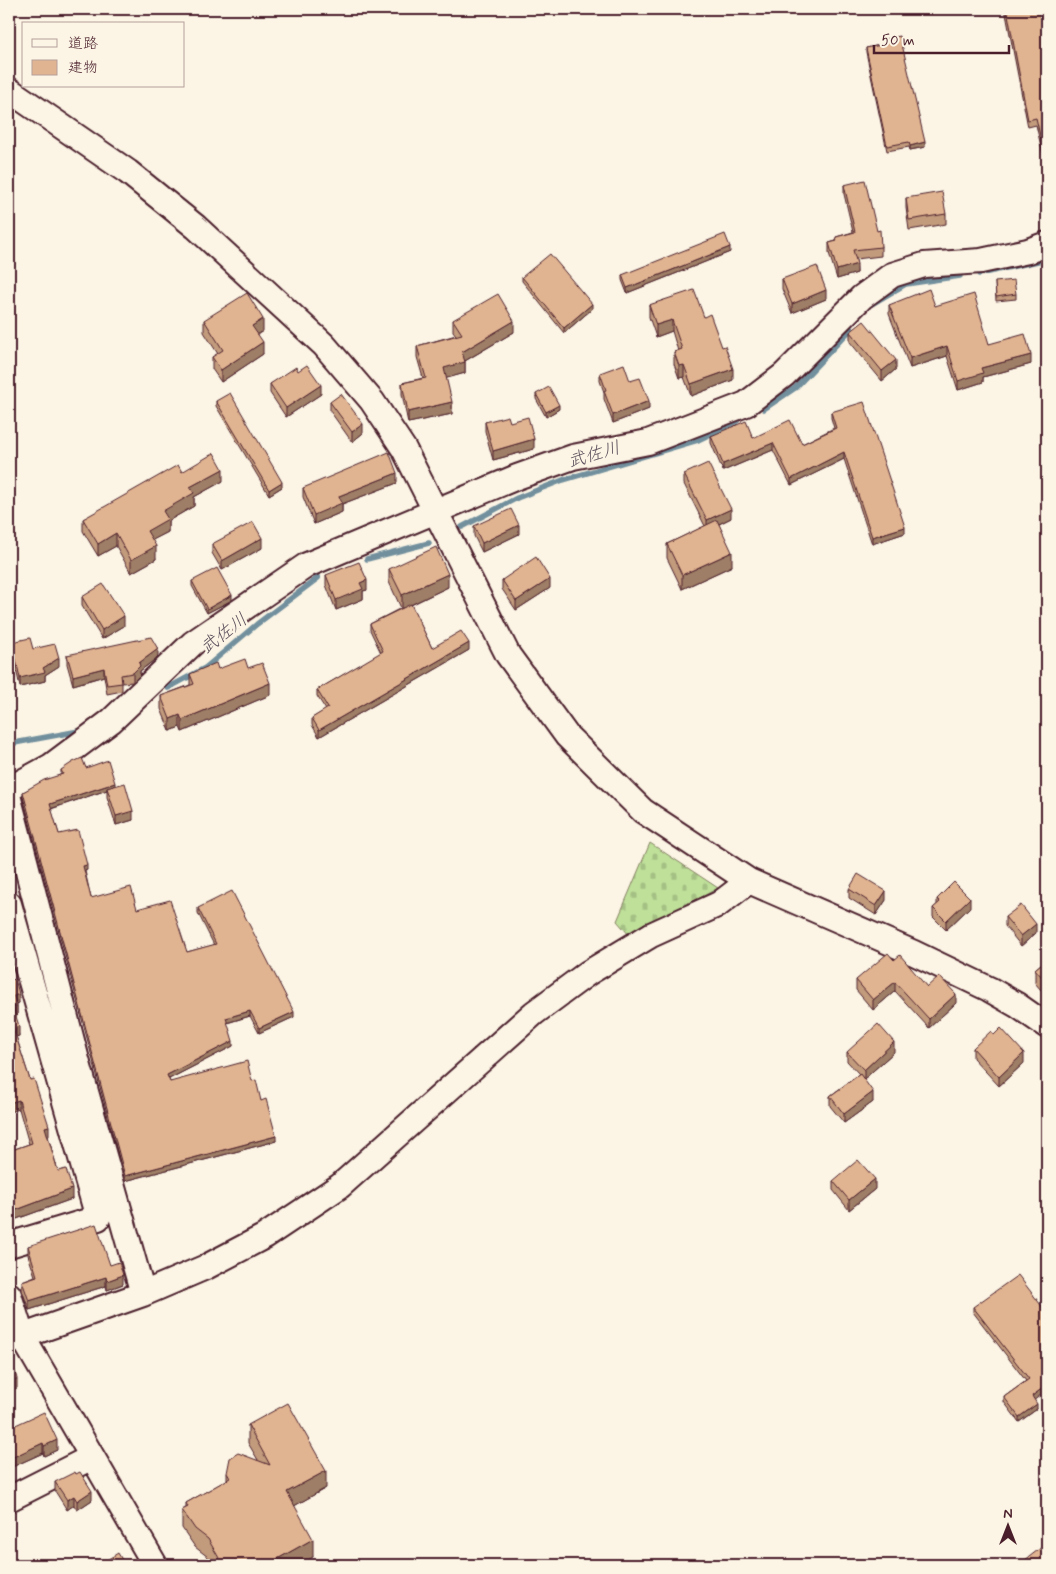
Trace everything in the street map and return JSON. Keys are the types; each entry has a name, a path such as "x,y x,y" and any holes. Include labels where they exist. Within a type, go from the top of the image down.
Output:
{"street":[{"path":"9,90 128,172 196,228 324,346 372,401 404,449 437,510 508,655 567,736 643,811 749,881 964,977 1017,1005 1047,1026"},
{"path":"9,789 51,766 111,721 193,643 307,565 526,474 574,458 648,442 746,404 784,375 862,297 892,275 924,265 981,261 1028,251 1047,244"},
{"path":"9,800 77,1060 142,1294"},
{"path":"16,1338 142,1294 206,1267 265,1236 301,1214 340,1186 534,1013 588,972 651,935 719,904 749,881"},
{"path":"9,904 98,1218 9,1245"},
{"path":"9,1295 16,1338 92,1457 155,1565"},
{"path":"9,1499 92,1457"}],"green space":[{"path":"650,843 718,888 630,936 617,921"}],"building":[{"path":"1007,9 1047,9 1047,165 1036,118 1028,120"},
{"path":"900,36 925,142 910,146 909,142 887,146 866,48 886,44 885,39"},
{"path":"865,180 877,231 880,230 881,247 853,250 857,264 837,270 829,243 837,241 836,237 855,232 844,185"},
{"path":"942,192 946,214 909,220 906,198"},
{"path":"725,234 730,247 627,288 622,275"},
{"path":"550,254 592,304 564,328 522,277"},
{"path":"817,266 826,290 792,304 782,279"},
{"path":"1014,280 1016,294 996,297 995,282"},
{"path":"1047,287 1047,314 1044,288"},
{"path":"929,289 935,306 974,294 989,344 1025,334 1031,355 981,368 983,373 958,381 947,346 910,358 889,305"},
{"path":"694,290 704,317 710,314 722,347 725,346 733,369 691,384 684,365 679,366 674,352 682,349 672,320 656,325 649,305"},
{"path":"247,293 263,319 252,326 263,342 221,370 212,357 223,350 204,320"},
{"path":"498,294 514,321 462,352 465,362 444,368 452,402 408,412 402,383 426,378 417,346 462,334 453,320"},
{"path":"864,321 896,360 882,371 850,332"},
{"path":"624,364 630,381 640,378 649,401 613,415 604,391 606,390 600,373"},
{"path":"307,365 321,385 286,408 270,384 296,367 298,371"},
{"path":"549,387 559,405 546,412 536,394"},
{"path":"230,393 282,482 269,490 216,401"},
{"path":"341,394 363,424 352,432 330,402"},
{"path":"864,402 905,527 872,537 844,452 791,479 773,443 723,464 711,436 746,421 753,438 790,420 802,444 836,428 831,412"},
{"path":"508,416 510,422 528,417 534,439 493,451 485,422"},
{"path":"389,452 397,473 339,496 342,503 314,515 303,488"},
{"path":"214,453 223,469 190,487 194,493 163,511 168,519 147,531 156,546 131,560 116,533 98,544 83,519 178,465 182,472"},
{"path":"708,463 731,509 707,520 684,474"},
{"path":"511,509 519,525 482,543 474,526"},
{"path":"717,520 732,552 682,575 667,544"},
{"path":"253,522 262,538 222,561 212,544"},
{"path":"436,547 448,574 402,595 389,569"},
{"path":"536,557 550,579 516,601 502,580"},
{"path":"359,562 367,580 360,583 363,589 336,600 326,575"},
{"path":"217,568 232,595 207,609 192,581"},
{"path":"103,584 124,616 102,630 82,597"},
{"path":"411,604 432,648 461,631 469,643 319,730 312,718 328,708 317,690 383,651 370,624"},
{"path":"151,637 158,649 139,663 140,666 133,673 121,675 122,683 107,685 104,668 73,676 67,655"},
{"path":"30,638 33,649 55,644 59,658 43,668 45,672 20,678 12,642"},
{"path":"245,659 248,668 262,663 270,683 182,720 180,715 170,719 161,696 194,684 190,674 216,663 218,669"},
{"path":"82,758 86,768 108,760 115,783 50,804 59,834 78,830 87,865 83,866 91,898 131,887 137,909 170,900 187,952 216,944 198,908 232,891 294,1012 259,1028 250,1011 226,1018 233,1041 167,1075 170,1082 247,1061 252,1081 256,1080 261,1101 266,1099 276,1136 125,1176 23,792 44,780 63,774 61,770"},
{"path":"125,783 133,811 116,816 107,788"},
{"path":"858,874 886,891 876,906 849,889"},
{"path":"954,882 970,898 946,921 933,908 940,902 937,899"},
{"path":"1021,905 1036,924 1021,936 1005,917"},
{"path":"888,953 894,960 900,955 927,987 939,976 956,994 929,1019 895,982 873,1000 856,980"},
{"path":"1047,959 1047,983 1035,969"},
{"path":"15,979 19,994 14,996 17,1006 13,1007 19,1026 16,1027 15,1033 30,1080 34,1079 49,1126 45,1127 58,1171 66,1169 72,1189 11,1212 9,1209 9,1151 32,1143 19,1100 9,1103 9,981"},
{"path":"878,1024 894,1042 864,1070 847,1052"},
{"path":"1001,1028 1024,1053 999,1077 973,1048 991,1031 994,1035"},
{"path":"860,1074 873,1092 844,1114 830,1096"},
{"path":"858,1160 875,1179 849,1200 833,1181"},
{"path":"96,1224 110,1265 119,1262 123,1275 107,1281 106,1277 29,1301 22,1281 37,1276 28,1246"},
{"path":"1018,1275 1047,1313 1047,1385 1032,1396 1037,1404 1019,1417 1004,1397 1029,1379 973,1307"},
{"path":"9,1353 17,1379 9,1381"},
{"path":"288,1403 326,1471 287,1492 313,1539 272,1562 274,1565 223,1565 208,1539 195,1529 182,1510 188,1507 186,1503 230,1478 227,1473 230,1458 238,1453 270,1465 248,1425"},
{"path":"44,1412 57,1440 44,1446 43,1443 9,1459 9,1428"},
{"path":"75,1472 76,1474 80,1472 92,1491 77,1501 74,1496 67,1500 55,1482"},
{"path":"1047,1543 1047,1565 1020,1564"},
{"path":"118,1553 125,1565 99,1565"}],"waterway":[{"name":"武佐川","path":"979,274 1047,259"},
{"name":"武佐川","path":"872,304 906,284 960,276"},
{"name":"武佐川","path":"764,409 795,388 851,329"},
{"name":"武佐川","path":"462,527 517,498 563,480 698,440 737,421"},
{"name":"武佐川","path":"367,559 429,543"},
{"name":"武佐川","path":"168,688 205,668 257,624 318,578"},
{"name":"武佐川","path":"9,744 79,731"}]}
